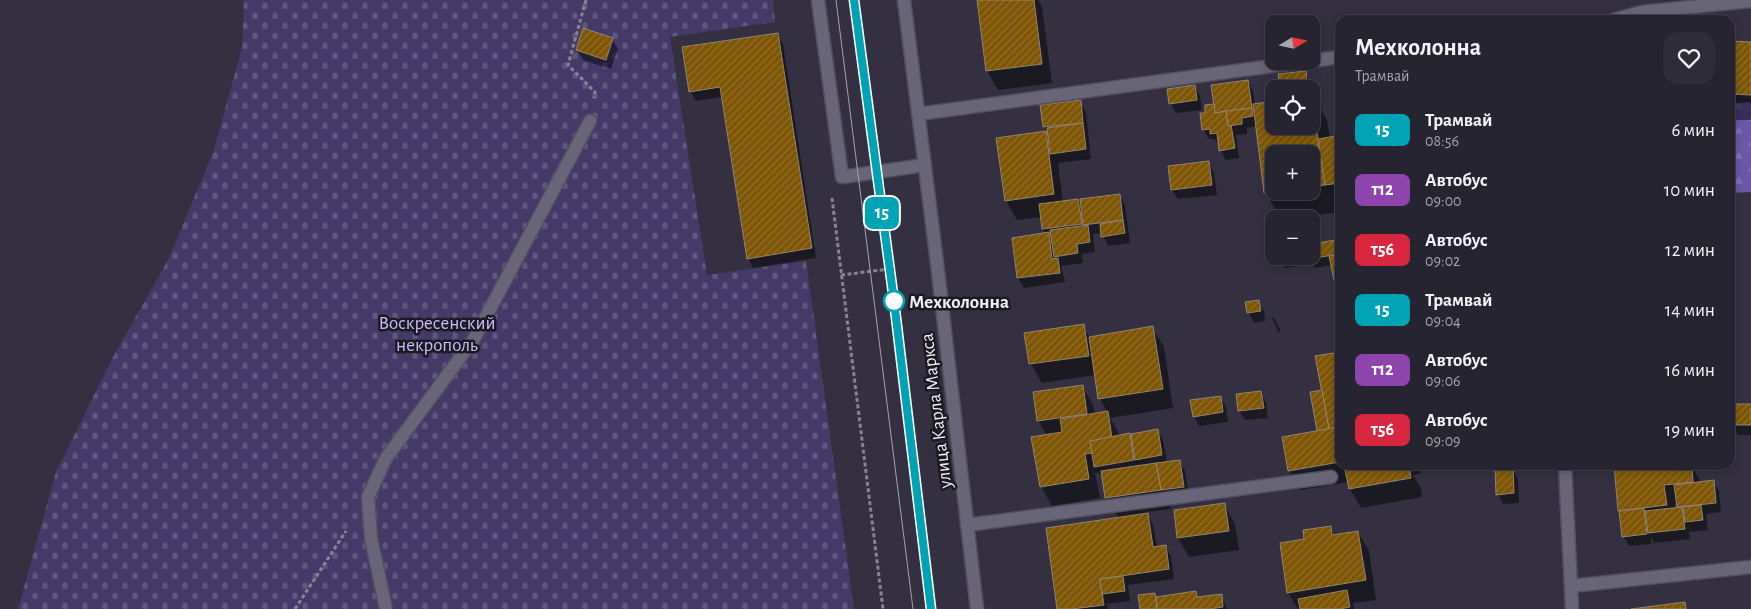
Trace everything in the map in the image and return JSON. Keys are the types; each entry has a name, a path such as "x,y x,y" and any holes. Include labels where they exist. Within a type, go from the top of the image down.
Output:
{"street":[{"path":"818,0 842,177 925,165"},
{"name":"улица Карла Маркса","path":"904,0 977,609"},
{"path":"1631,15 1701,5 1751,1"},
{"path":"1320,60 1335,58"},
{"path":"918,114 1265,67"},
{"path":"386,609 371,538 368,497 386,458 474,339 590,121"},
{"path":"1565,470 1572,609"},
{"path":"967,526 1331,477"},
{"path":"1571,586 1751,567"}],"path":[{"path":"586,0 568,65 595,92 590,121"},
{"path":"831,196 883,609"},
{"path":"841,275 890,269"},
{"path":"295,609 368,497"}],"green space":[{"name":"Воскресенский некрополь","path":"244,0 773,0 775,22 670,37 707,275 806,261 854,609 18,609 56,472 113,357 168,260 213,153 242,48"},
{"path":"1751,102 1751,192 1735,193 1735,104"}],"building":[{"path":"977,0 1034,0 1042,64 986,71"},
{"path":"583,28 613,38 606,60 576,50"},
{"path":"778,33 812,248 747,259 720,87 689,92 682,47"},
{"path":"1735,41 1751,42 1751,95 1735,94"},
{"path":"1306,71 1307,80 1279,80 1278,74"},
{"path":"1248,80 1252,108 1215,113 1211,85"},
{"path":"1195,85 1197,100 1169,104 1167,89"},
{"path":"1081,100 1083,123 1043,127 1040,105"},
{"path":"1265,102 1265,135 1317,135 1319,145 1265,145 1264,193 1253,104"},
{"path":"1214,104 1215,113 1226,111 1228,126 1231,125 1235,148 1219,151 1217,133 1210,134 1210,129 1202,130 1200,113 1205,113 1205,105"},
{"path":"1252,108 1253,116 1242,118 1242,124 1228,126 1226,111"},
{"path":"1083,123 1086,149 1050,154 1047,128"},
{"path":"1046,131 1054,194 1005,201 996,138"},
{"path":"1335,136 1335,184 1325,185 1318,139"},
{"path":"1320,152 1325,185 1320,186"},
{"path":"1209,161 1212,185 1171,190 1168,166"},
{"path":"1120,194 1123,220 1083,225 1080,199"},
{"path":"1078,199 1082,224 1042,229 1039,204"},
{"path":"1123,220 1125,233 1101,237 1100,224"},
{"path":"1088,225 1090,242 1077,244 1078,253 1054,257 1050,230"},
{"path":"1049,232 1052,259 1058,258 1060,273 1017,278 1012,238"},
{"path":"1335,240 1335,255 1320,257 1320,243"},
{"path":"1335,255 1335,280 1334,280 1329,256"},
{"path":"1259,300 1261,311 1247,313 1245,302"},
{"path":"1084,324 1089,356 1029,364 1024,333"},
{"path":"1153,326 1163,389 1098,399 1089,337"},
{"path":"1335,353 1335,428 1329,429 1315,356"},
{"path":"1083,385 1087,414 1037,421 1033,392"},
{"path":"1322,390 1329,429 1317,431 1310,392"},
{"path":"1261,391 1264,408 1238,411 1236,394"},
{"path":"1221,396 1223,412 1193,417 1190,400"},
{"path":"1735,404 1751,404 1751,425 1735,425"},
{"path":"1108,411 1112,438 1090,441 1092,453 1085,454 1089,479 1040,487 1031,437 1062,432 1060,419"},
{"path":"1335,428 1335,463 1288,471 1282,437"},
{"path":"1158,429 1162,455 1135,460 1131,434"},
{"path":"1130,433 1134,460 1094,467 1090,441"},
{"path":"1180,460 1184,487 1161,490 1156,463"},
{"path":"1156,463 1161,490 1105,498 1101,471"},
{"path":"1345,470 1410,470 1411,478 1349,489"},
{"path":"1495,470 1513,470 1514,493 1496,495"},
{"path":"1614,470 1692,470 1693,482 1664,485 1667,505 1618,511"},
{"path":"1714,480 1716,503 1677,507 1674,485"},
{"path":"1225,503 1229,531 1177,538 1174,510"},
{"path":"1701,505 1703,520 1685,522 1683,507"},
{"path":"1682,507 1685,529 1648,533 1645,511"},
{"path":"1644,508 1647,534 1622,537 1619,511"},
{"path":"1148,513 1153,547 1166,545 1169,569 1100,579 1104,605 1057,609 1046,528"},
{"path":"1331,526 1332,535 1358,531 1366,580 1287,593 1280,543 1304,539 1303,530"},
{"path":"1123,576 1125,591 1102,594 1100,579"},
{"path":"1347,590 1350,607 1340,609 1300,609 1298,599"},
{"path":"1196,591 1197,597 1222,594 1223,607 1210,609 1157,609 1156,597"},
{"path":"1155,593 1157,609 1140,609 1138,595"},
{"path":"1685,602 1686,609 1631,609"}],"tram line":[{"path":"836,0 913,609"},
{"path":"854,0 931,609"},
{"name":"15","path":"854,0 894,301 931,609"}],"place":[{"name":"Мехколонна","path":"894,301"}]}
